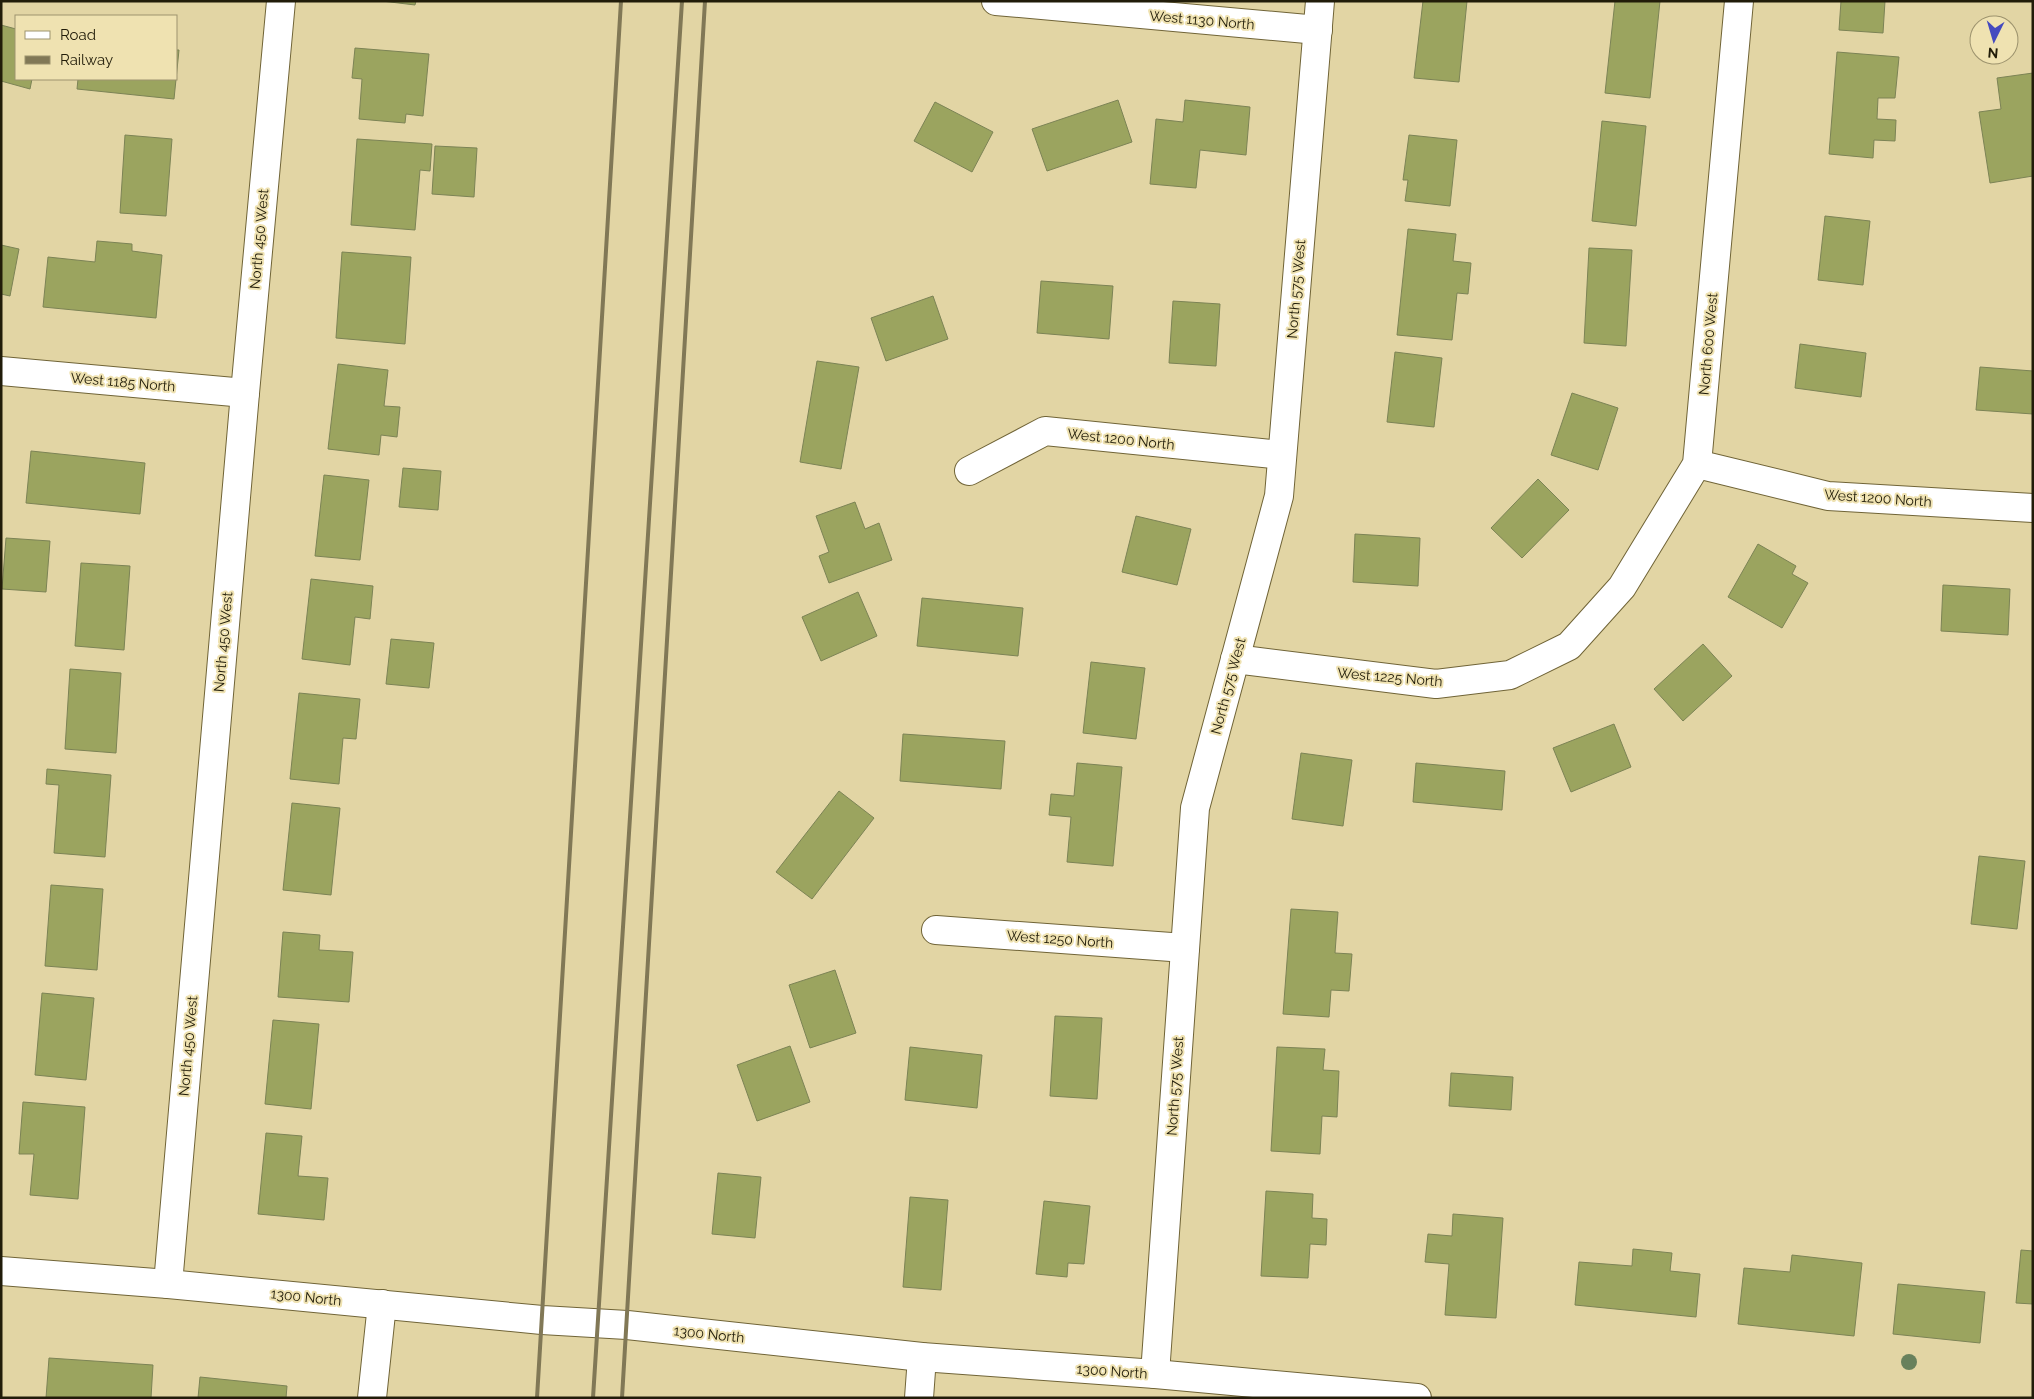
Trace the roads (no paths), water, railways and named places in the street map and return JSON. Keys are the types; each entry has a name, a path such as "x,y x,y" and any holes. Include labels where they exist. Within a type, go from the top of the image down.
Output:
{"street":[{"name":"North 450 West","path":"168,1284 281,1"},
{"name":"West 1130 North","path":"996,1 1318,30"},
{"name":"North 575 West","path":"1154,1374 1195,808 1279,496 1320,1"},
{"name":"North 600 West","path":"1569,646 1622,587 1697,464 1739,1"},
{"name":"West 1185 North","path":"1,371 245,393"},
{"name":"West 1200 North","path":"968,471 1045,431 1282,455"},
{"name":"West 1200 North","path":"1697,464 1828,496 2033,508"},
{"name":"West 1225 North","path":"1235,659 1436,684 1510,675 1569,646"},
{"name":"West 1250 North","path":"936,930 1185,948"},
{"name":"1300 North","path":"1,1271 168,1284 542,1320 627,1325 922,1357 1154,1374 1417,1398"},
{"path":"372,1398 382,1304"},
{"path":"919,1398 922,1357"}],"railway":[{"path":"537,1398 621,1"},
{"path":"593,1398 682,1"},
{"path":"622,1398 705,1"}]}
